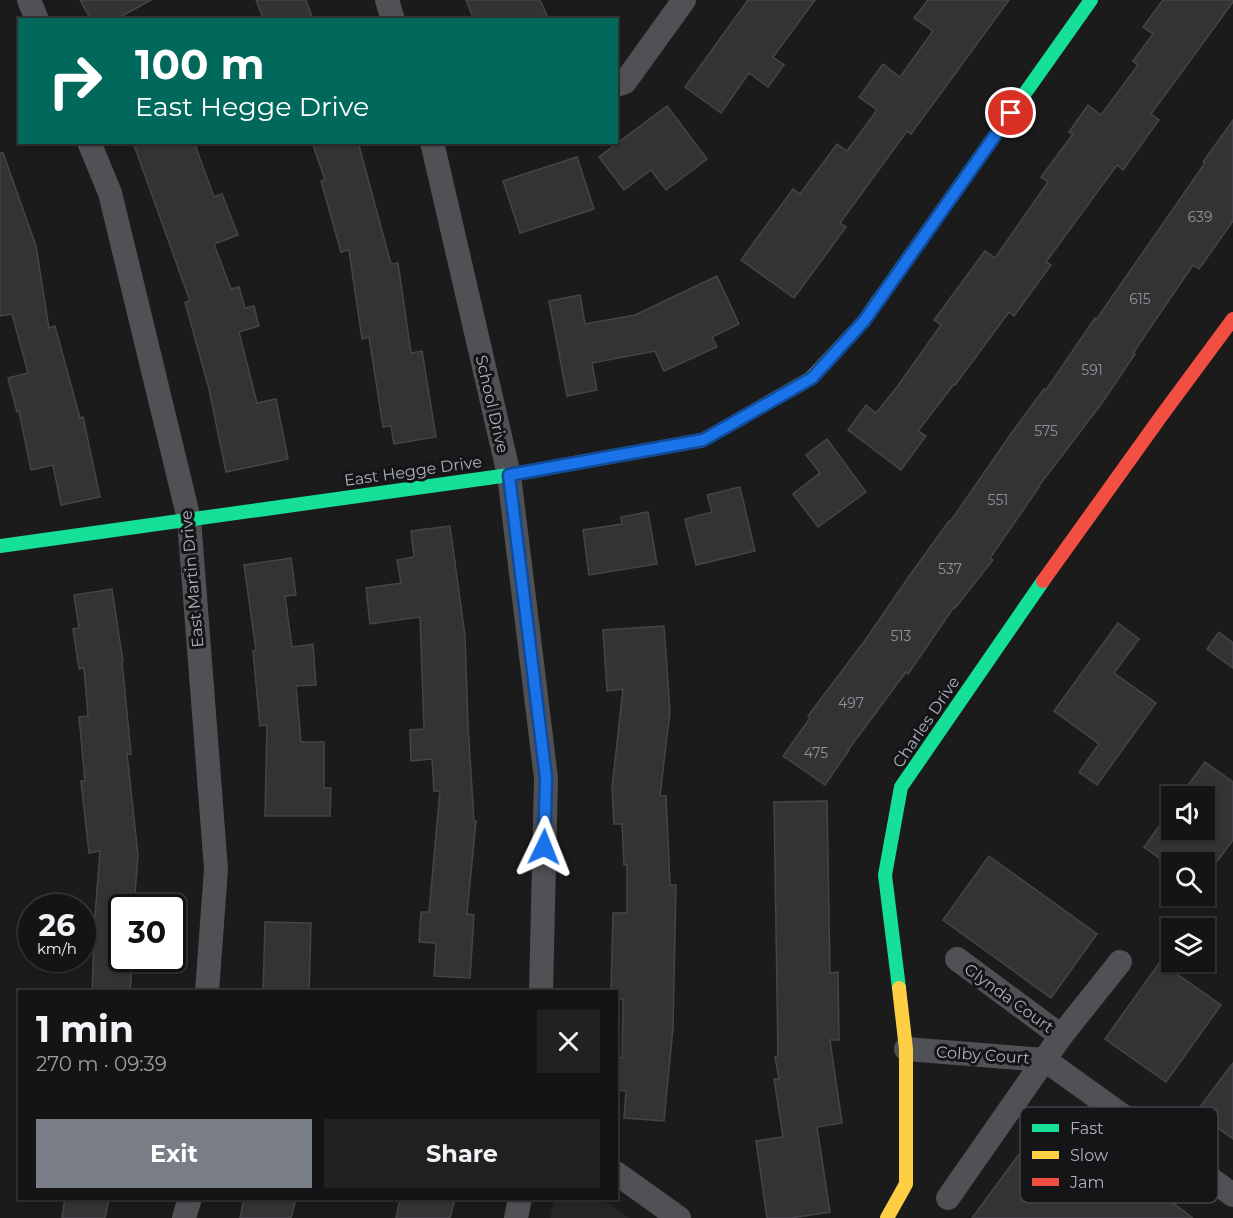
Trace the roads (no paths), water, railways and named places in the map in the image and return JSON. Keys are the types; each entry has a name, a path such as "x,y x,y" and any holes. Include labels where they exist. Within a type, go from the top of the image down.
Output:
{"street":[{"path":"29,0 36,18"},
{"path":"387,0 392,18"},
{"path":"618,84 625,82 684,0"},
{"name":"East Hegge Drive","path":"0,546 509,475 703,440 812,378 864,321 1091,0"},
{"name":"East Martin Drive","path":"90,144 111,193 189,519 216,869 207,990"},
{"name":"School Drive","path":"438,144 509,475 546,778 541,990"},
{"name":"Charles Drive","path":"887,1218 906,1184 906,1049 885,875 901,787 1007,632 1233,319"},
{"name":"Glynda Court","path":"957,959 1061,1036"},
{"path":"948,1198 1061,1036 1120,962"},
{"name":"Colby Court","path":"906,1049 1045,1060 1110,1107"},
{"path":"618,1174 679,1218"},
{"name":"Colby Court","path":"1218,1184 1233,1195"},
{"path":"184,1218 189,1200"},
{"path":"516,1218 520,1200"}]}
